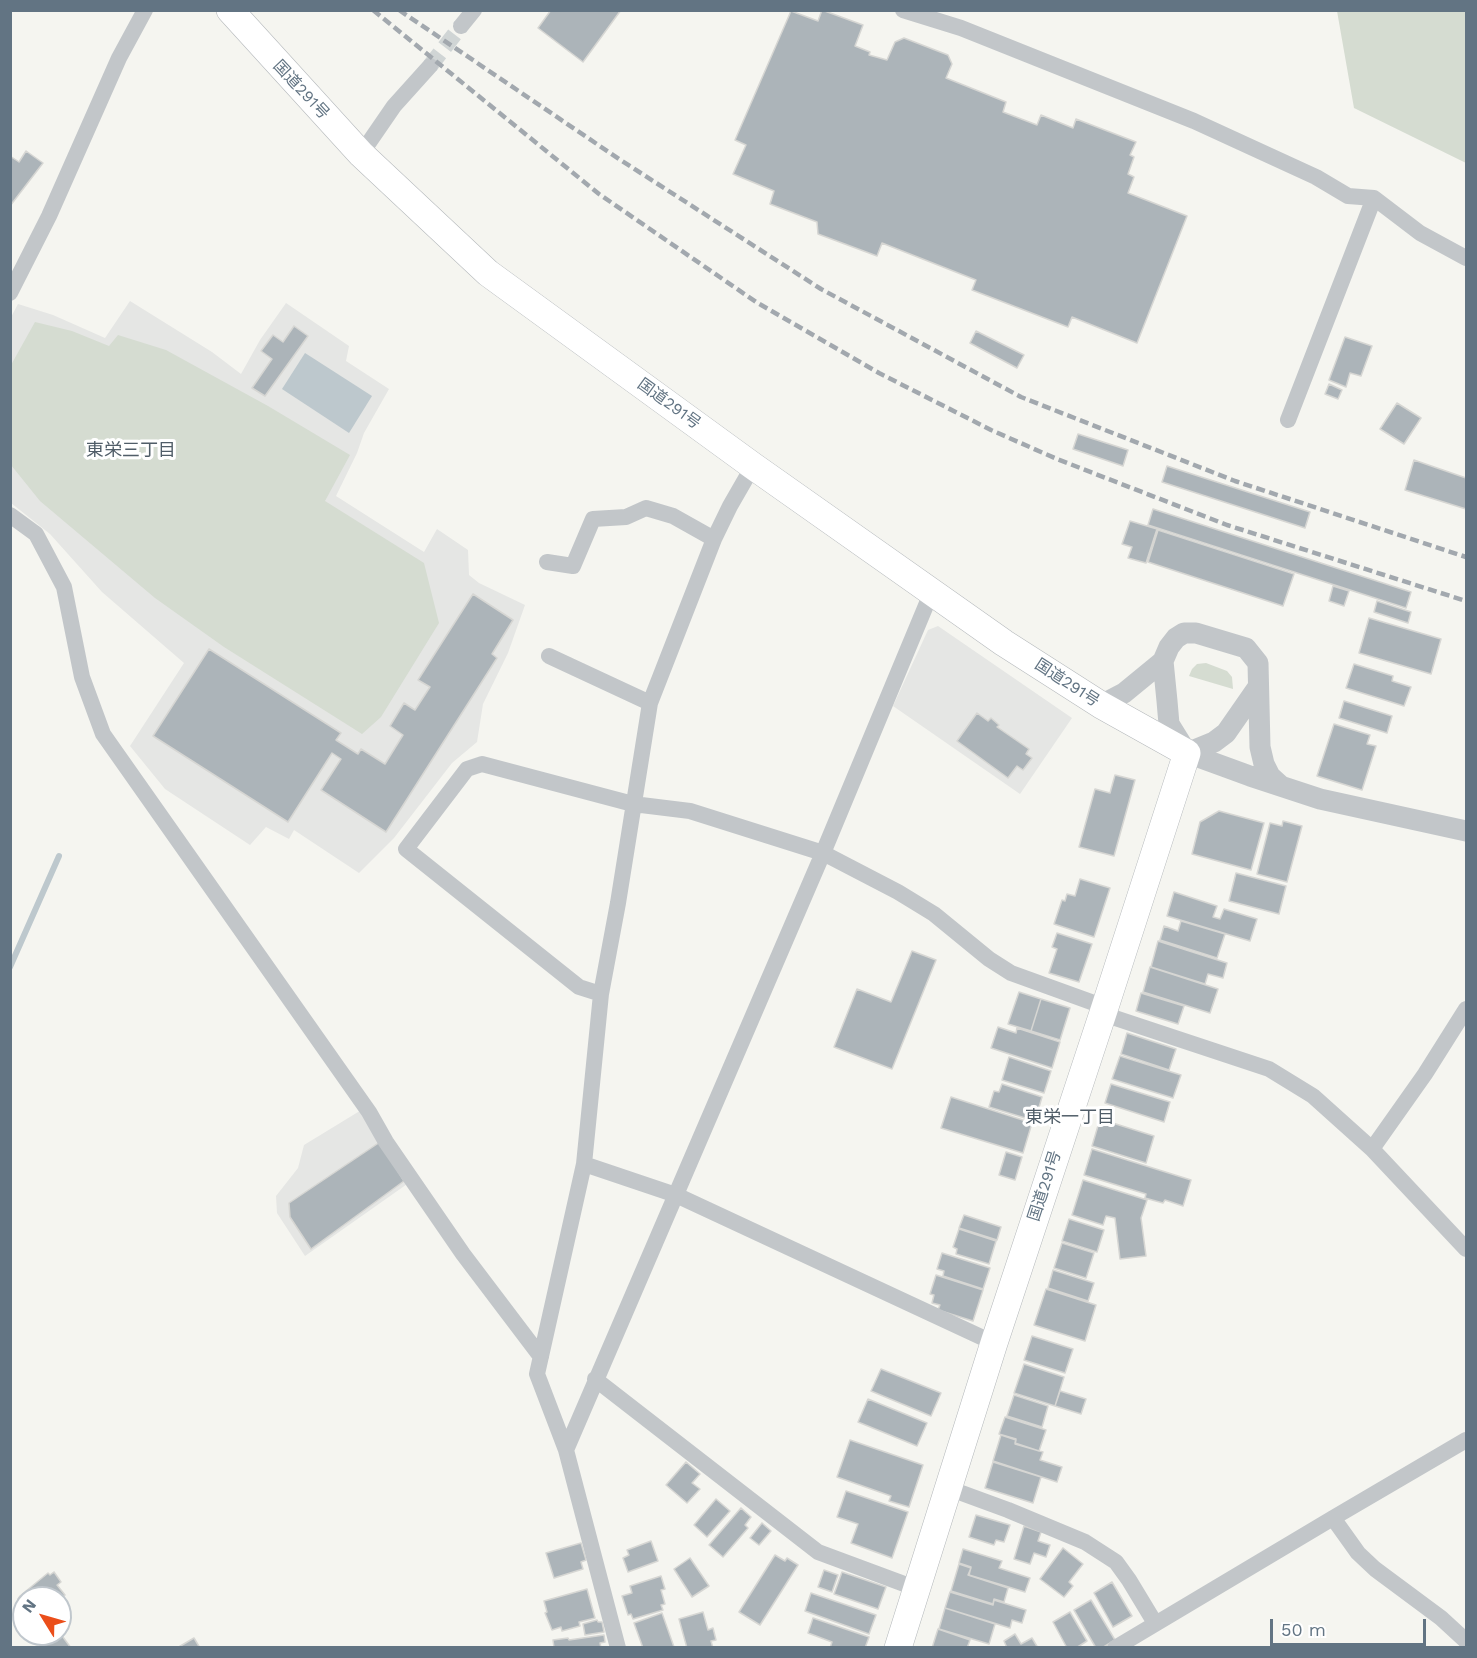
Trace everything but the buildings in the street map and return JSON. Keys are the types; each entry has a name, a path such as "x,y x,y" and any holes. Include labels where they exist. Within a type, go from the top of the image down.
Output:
{"highway":[{"name":"国道291号","path":"230,10 258,44 361,154 488,273 753,466 1004,643 1101,705 1187,753 994,1343 898,1647"}],"street":[{"path":"10,292 49,216 119,58 145,10"},
{"path":"461,26 474,10"},
{"path":"903,10 961,28 1194,121 1316,177 1348,196 1374,198 1420,233 1467,258"},
{"path":"361,154 394,106 430,66"},
{"path":"1288,420 1374,198"},
{"path":"618,1647 566,1450 537,1374 584,1164 601,994 650,703 714,539 753,466"},
{"path":"547,562 573,567 592,519 627,517 646,508 673,516 714,539"},
{"path":"10,515 36,534 64,587 82,677 103,734 369,1112 386,1142 463,1254 541,1357"},
{"path":"566,1450 823,853 932,591"},
{"path":"1101,705 1124,693 1163,661 1169,647 1176,638 1184,633 1196,633 1246,648 1258,663 1260,747 1264,764 1270,776 1281,786"},
{"path":"549,656 650,703"},
{"path":"1163,661 1169,724 1187,753 1320,799 1467,831"},
{"path":"1187,753 1214,742 1226,733 1259,686"},
{"path":"601,994 579,987 406,849 466,769 482,764 633,804 690,812 823,853 898,892 934,914 989,959 1011,973 1104,1010 1269,1069 1313,1096 1372,1149 1467,1249"},
{"path":"1372,1149 1467,1009"},
{"path":"584,1164 676,1195 994,1343"},
{"path":"595,1379 818,1552 915,1588"},
{"path":"1115,1647 1467,1440"},
{"path":"948,1488 1085,1542 1116,1562 1155,1623"},
{"path":"1333,1518 1358,1552 1376,1569 1441,1618 1467,1641"}],"shaded area":[{"path":"1337,11 1466,11 1466,163 1354,108"},
{"path":"130,301 212,352 241,374 260,340 286,303 349,346 346,361 389,389 364,433 336,496 424,552 437,529 468,550 469,575 479,583 525,605 508,653 483,704 477,742 452,763 394,838 359,873 294,830 289,839 266,827 250,845 165,789 130,746 184,663 102,592 50,534 11,503 10,319 18,304 53,315 105,338"},
{"path":"35,322 72,331 109,346 118,335 166,350 268,406 350,455 325,501 424,563 439,623 381,717 362,734 224,647 155,598 40,501 11,465 11,365"},
{"path":"305,353 372,396 349,433 282,389"},
{"path":"938,626 1072,718 1020,794 893,706 928,630"},
{"path":"1206,663 1227,671 1232,677 1233,689 1189,676 1197,664"},
{"path":"363,1109 410,1182 305,1256 277,1213 276,1196 298,1168 304,1145"}],"waterway":[{"path":"10,967 59,856"}],"tunnel":[{"path":"430,66 461,26"}],"railway":[{"path":"373,10 599,194 756,302 879,373 991,430 1057,459 1227,525 1466,601"},
{"path":"399,10 619,159 821,289 1021,397 1235,481 1466,557"}],"district":[{"name":"東栄三丁目","path":"131,451"},
{"name":"東栄一丁目","path":"1070,1118"}]}
